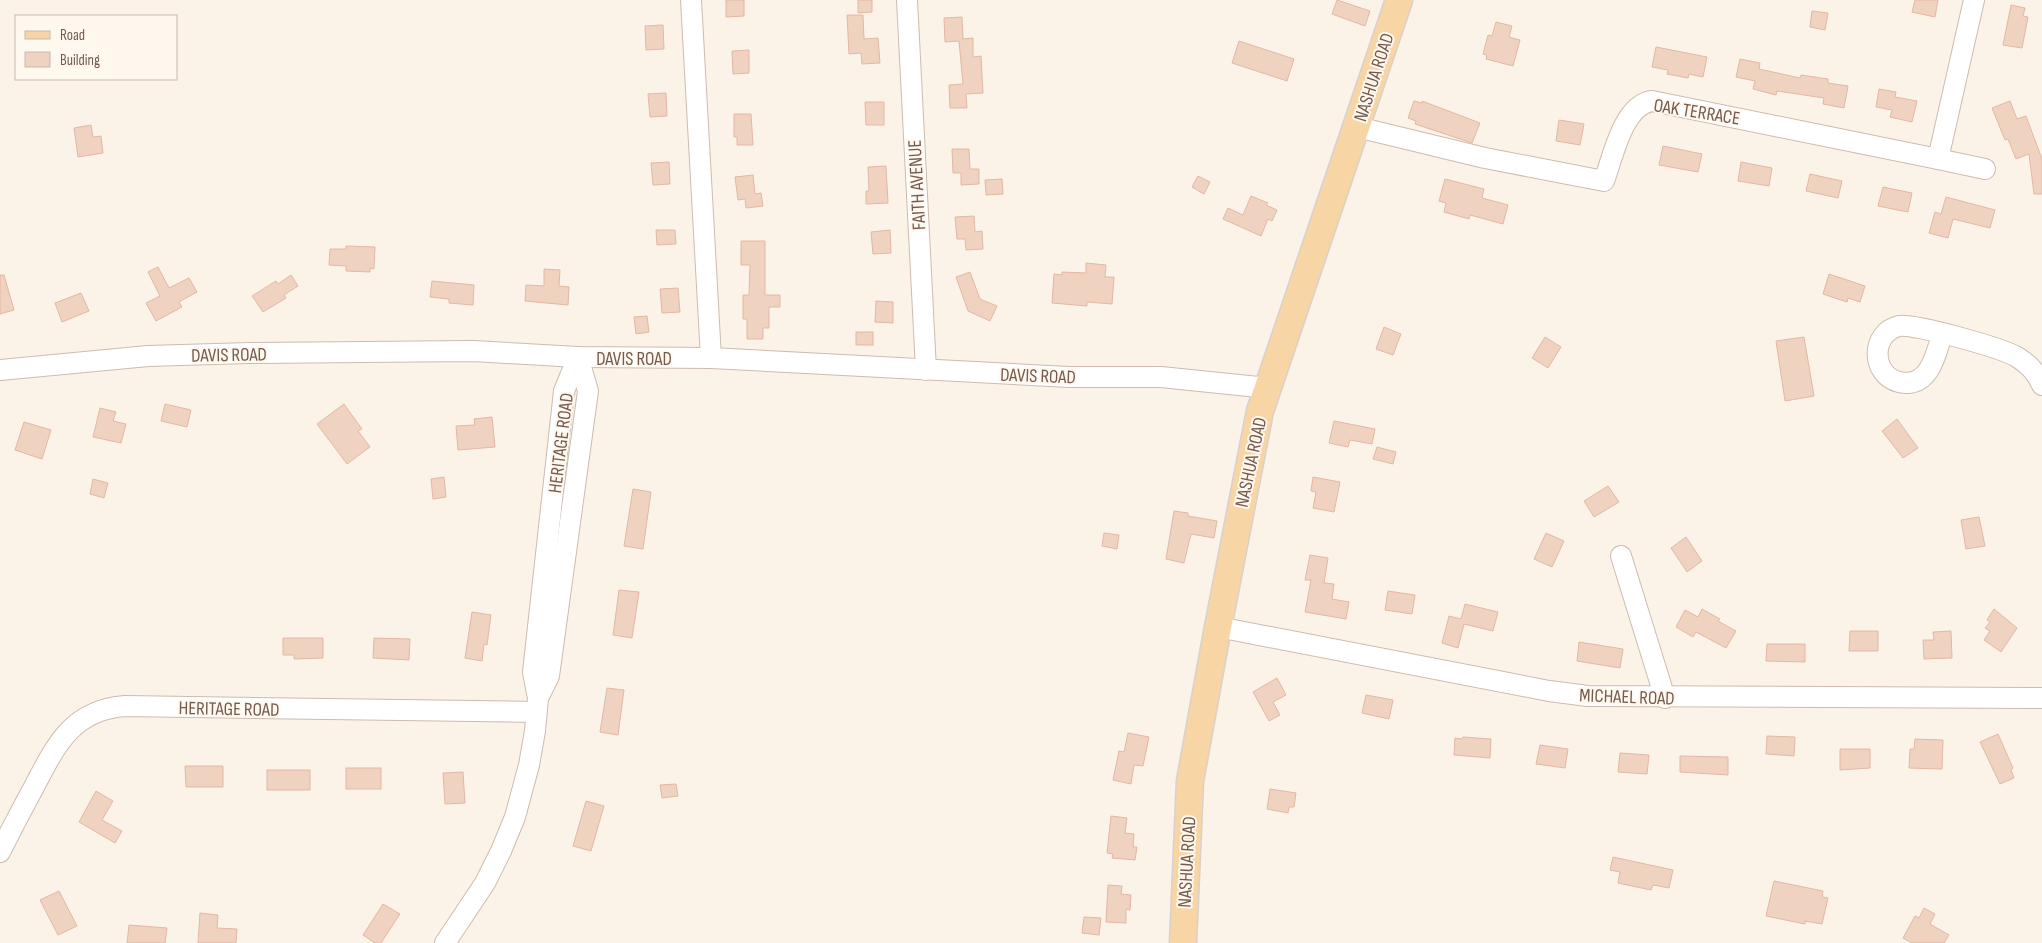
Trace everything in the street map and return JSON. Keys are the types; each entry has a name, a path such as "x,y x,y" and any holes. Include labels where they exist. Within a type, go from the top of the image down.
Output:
{"main road":[{"name":"NASHUA ROAD","path":"1183,943 1190,781 1260,411 1399,0"}],"street":[{"path":"690,0 711,358"},
{"name":"FAITH AVENUE","path":"907,0 926,370"},
{"path":"1938,159 1974,0"},
{"name":"OAK TERRACE","path":"1357,127 1485,158 1604,181 1626,123 1638,106 1652,101 1986,169"},
{"path":"1942,334 2011,354 2028,366 2042,385"},
{"name":"DAVIS ROAD","path":"0,370 148,356 473,351 578,357 711,358 1069,377 1161,377 1268,388"},
{"name":"HERITAGE ROAD","path":"445,943 485,883 508,834 529,766 537,705 549,676 588,391 578,357"},
{"path":"1621,556 1664,698"},
{"name":"MICHAEL ROAD","path":"1218,627 1570,694 1605,698 2042,698"},
{"name":"HERITAGE ROAD","path":"0,852 53,749 62,737 84,718 111,708 125,706 537,705"}],"building":[{"path":"726,0 744,0 744,16 726,17"},
{"path":"858,0 872,0 872,12 858,13"},
{"path":"1337,0 1370,11 1365,26 1332,14"},
{"path":"1915,0 1938,0 1935,17 1912,12"},
{"path":"2011,5 2025,8 2023,16 2028,17 2022,48 2003,45"},
{"path":"1812,11 1828,13 1825,30 1810,27"},
{"path":"847,15 863,15 864,39 878,38 880,63 862,64 861,53 849,54"},
{"path":"962,17 963,39 973,38 973,57 981,56 983,93 966,94 967,108 950,108 949,85 963,84 959,41 945,42 944,18"},
{"path":"1496,22 1512,26 1509,37 1520,40 1513,66 1486,59 1487,55 1483,54 1488,35 1492,36"},
{"path":"663,25 664,49 646,50 645,26"},
{"path":"1239,41 1294,59 1287,81 1232,63"},
{"path":"1656,47 1707,57 1703,77 1689,74 1688,78 1667,74 1668,70 1652,67"},
{"path":"749,50 749,73 733,74 732,51"},
{"path":"1740,59 1760,63 1759,69 1800,78 1801,75 1828,79 1828,83 1848,86 1844,108 1823,104 1824,98 1777,91 1776,95 1753,89 1755,81 1736,77"},
{"path":"1879,89 1896,92 1895,97 1917,101 1912,122 1890,117 1892,110 1876,107"},
{"path":"666,93 667,116 650,117 648,94"},
{"path":"1414,101 1422,103 1422,101 1480,123 1472,143 1415,124 1416,121 1408,118"},
{"path":"2010,101 2017,119 2026,116 2042,159 2042,194 2034,194 2029,154 2016,159 2008,139 2005,140 1992,108"},
{"path":"865,102 884,102 884,125 866,125"},
{"path":"734,114 751,114 753,145 737,145 737,137 734,137"},
{"path":"1559,120 1584,124 1580,145 1556,141"},
{"path":"91,125 93,137 101,136 103,153 78,157 74,128"},
{"path":"1663,146 1702,154 1698,172 1659,165"},
{"path":"952,149 969,149 970,169 979,169 979,184 961,185 961,173 953,173"},
{"path":"669,162 670,184 653,185 651,163"},
{"path":"1741,162 1772,168 1769,186 1738,181"},
{"path":"886,166 888,203 866,204 866,191 869,191 868,167"},
{"path":"1810,174 1842,181 1838,198 1806,191"},
{"path":"753,175 755,194 761,193 763,206 746,208 745,199 738,200 735,177"},
{"path":"1198,176 1210,182 1204,194 1192,187"},
{"path":"1002,179 1003,194 986,195 985,180"},
{"path":"1445,179 1484,189 1482,198 1508,205 1503,224 1470,215 1469,219 1444,212 1446,203 1439,201"},
{"path":"1883,187 1912,193 1908,212 1878,206"},
{"path":"1251,196 1268,203 1266,205 1277,210 1272,221 1268,219 1261,236 1223,219 1228,208 1243,215"},
{"path":"1946,197 1995,210 1990,228 1953,219 1948,238 1929,233 1935,212 1941,214"},
{"path":"974,216 975,232 982,231 983,249 966,250 965,239 957,239 955,217"},
{"path":"656,230 675,230 676,244 657,245"},
{"path":"890,230 891,253 873,254 871,232"},
{"path":"741,241 765,241 765,295 780,295 780,307 769,307 769,328 763,328 763,339 747,339 747,319 743,319 743,295 749,295 750,265 741,265"},
{"path":"346,246 375,247 374,269 370,268 370,272 346,271 346,266 329,265 330,249 346,249"},
{"path":"1086,263 1106,265 1105,277 1114,277 1112,304 1087,302 1087,306 1052,303 1054,274 1062,275 1062,272 1086,273"},
{"path":"158,267 169,288 189,278 197,292 179,302 182,307 156,321 146,303 160,296 148,272"},
{"path":"544,269 560,270 559,286 569,287 568,305 525,301 526,285 544,286"},
{"path":"970,272 980,299 997,306 990,321 968,311 956,277"},
{"path":"1829,274 1865,286 1860,302 1848,298 1847,302 1823,294"},
{"path":"0,275 4,275 14,310 0,314"},
{"path":"291,275 298,286 284,295 286,298 263,312 252,296 276,281 278,284"},
{"path":"432,281 474,285 473,305 449,303 449,299 430,297"},
{"path":"678,288 680,312 662,313 660,289"},
{"path":"81,293 89,311 62,322 55,303"},
{"path":"876,301 893,302 893,323 875,322"},
{"path":"647,316 649,332 636,334 634,317"},
{"path":"1384,327 1401,334 1393,355 1376,349"},
{"path":"856,332 873,332 873,345 856,345"},
{"path":"1545,337 1561,347 1548,368 1532,358"},
{"path":"1804,337 1814,396 1785,401 1776,341"},
{"path":"165,404 191,410 187,427 161,421"},
{"path":"344,404 362,429 358,431 370,447 347,464 317,424"},
{"path":"100,408 116,412 113,421 126,424 121,443 93,437"},
{"path":"492,417 495,447 458,450 456,426 475,425 474,419"},
{"path":"1897,419 1918,448 1903,458 1882,431"},
{"path":"1334,421 1375,429 1372,444 1350,440 1348,447 1329,443"},
{"path":"24,422 51,430 42,459 15,450"},
{"path":"1377,447 1396,452 1393,464 1373,459"},
{"path":"444,477 446,497 433,499 431,479"},
{"path":"1313,477 1340,482 1334,512 1313,508 1316,492 1311,491"},
{"path":"93,479 108,483 104,498 90,494"},
{"path":"1608,486 1619,502 1594,517 1584,501"},
{"path":"633,489 651,492 643,549 624,546"},
{"path":"1174,511 1188,513 1188,516 1217,521 1214,538 1191,534 1184,563 1166,559"},
{"path":"1979,517 1985,546 1966,549 1961,520"},
{"path":"1104,533 1119,535 1117,549 1102,546"},
{"path":"1546,533 1564,541 1552,567 1534,559"},
{"path":"1686,537 1702,561 1687,572 1671,548"},
{"path":"1310,555 1328,558 1324,583 1334,584 1332,599 1349,602 1346,619 1305,612 1311,580 1305,580"},
{"path":"619,590 639,592 632,638 613,635"},
{"path":"1388,591 1415,595 1412,614 1385,610"},
{"path":"1465,604 1498,612 1493,631 1464,624 1458,648 1442,643 1449,616 1461,619"},
{"path":"1702,609 1736,631 1726,648 1696,632 1693,637 1676,627 1685,610 1698,617"},
{"path":"1994,609 2017,628 2001,652 1984,640 1990,631 1985,628 1990,622 1987,620"},
{"path":"472,612 491,615 487,645 484,644 482,661 465,658"},
{"path":"1850,631 1878,631 1878,651 1849,651"},
{"path":"1951,631 1952,658 1924,659 1923,640 1934,640 1933,632"},
{"path":"283,638 323,638 323,658 294,659 294,655 283,655"},
{"path":"374,638 410,639 409,660 373,658"},
{"path":"1579,642 1623,649 1620,668 1577,661"},
{"path":"1767,644 1805,644 1805,662 1766,661"},
{"path":"1277,678 1286,695 1273,702 1280,715 1269,721 1253,692"},
{"path":"607,688 624,690 618,735 600,732"},
{"path":"1366,695 1393,700 1389,719 1362,713"},
{"path":"1128,733 1149,737 1143,766 1134,765 1131,784 1113,780 1119,751 1124,752"},
{"path":"1998,734 2013,768 2011,770 2014,778 2000,784 1980,742"},
{"path":"1767,736 1795,737 1794,756 1766,754"},
{"path":"1463,737 1491,739 1490,758 1454,755 1455,738 1462,739"},
{"path":"1915,739 1943,740 1942,769 1909,768 1910,749 1914,749"},
{"path":"1540,745 1568,749 1565,768 1536,764"},
{"path":"1840,749 1870,749 1870,768 1840,770"},
{"path":"1620,753 1649,755 1647,774 1618,772"},
{"path":"1680,756 1728,757 1728,775 1680,772"},
{"path":"185,766 223,766 223,787 186,787"},
{"path":"346,768 381,768 381,789 346,789"},
{"path":"267,770 310,770 310,790 267,790"},
{"path":"463,772 465,803 445,804 443,773"},
{"path":"676,784 678,796 662,798 660,785"},
{"path":"1270,789 1296,793 1294,807 1289,807 1288,813 1267,809"},
{"path":"96,791 113,801 102,820 122,831 115,843 79,822"},
{"path":"586,801 604,806 591,851 573,846"},
{"path":"1111,816 1127,818 1125,833 1134,834 1133,847 1137,847 1135,860 1112,858 1113,854 1107,853"},
{"path":"1613,857 1673,870 1669,888 1653,885 1651,890 1618,883 1620,872 1610,870"},
{"path":"1774,881 1823,891 1822,897 1828,898 1822,924 1805,921 1805,924 1766,916"},
{"path":"1108,885 1122,886 1121,894 1131,895 1130,910 1126,909 1126,923 1106,922"},
{"path":"59,891 77,926 58,935 40,900"},
{"path":"383,904 400,914 381,943 375,943 363,935"},
{"path":"1924,908 1935,914 1930,924 1949,935 1944,943 1912,943 1903,938 1915,916 1919,918"},
{"path":"200,913 218,915 217,928 237,929 236,943 198,943"},
{"path":"1084,917 1101,918 1099,935 1082,933"},
{"path":"129,925 167,928 165,943 127,943"}]}
